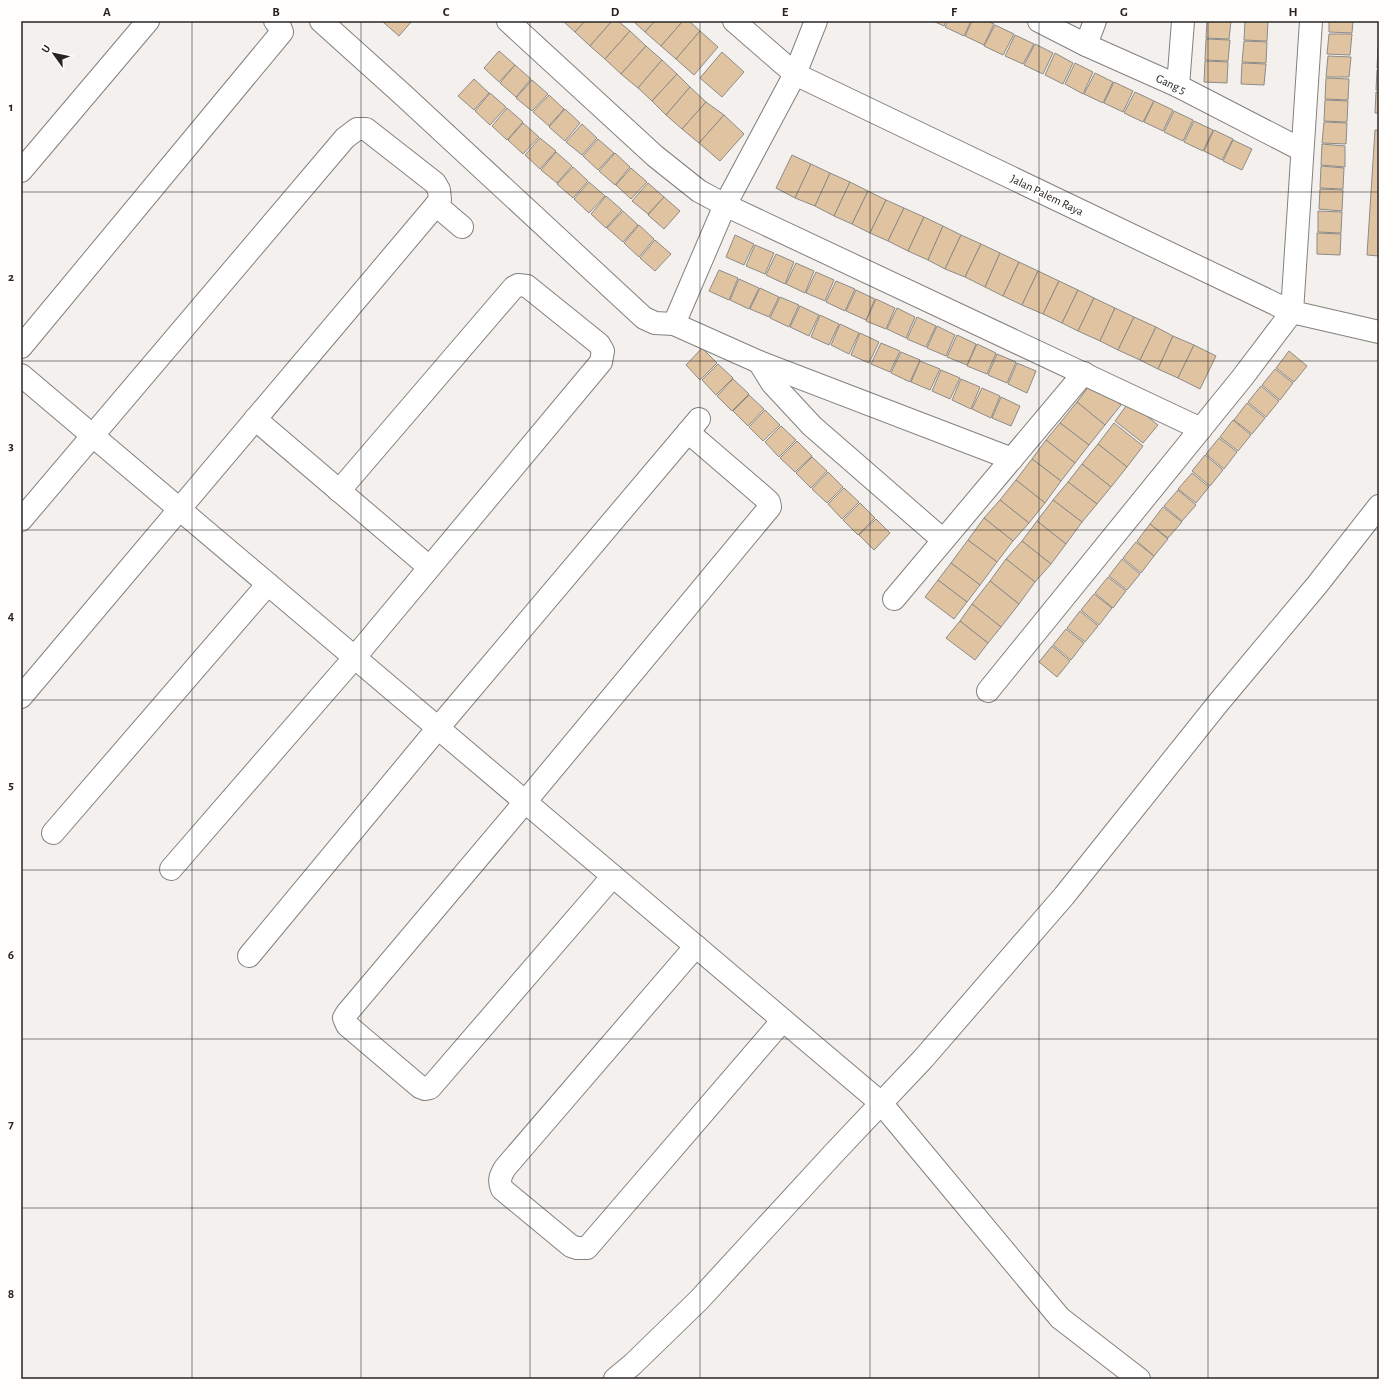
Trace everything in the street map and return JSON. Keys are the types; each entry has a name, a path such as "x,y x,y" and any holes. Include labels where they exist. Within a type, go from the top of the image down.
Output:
{"street":[{"path":"21,171 148,21"},
{"path":"21,346 282,32 275,21"},
{"path":"321,21 644,318 655,323 674,324 759,362 1012,459"},
{"path":"508,21 655,156 699,191 725,205 1201,429"},
{"name":"Jalan Palem Raya","path":"734,21 795,74 1292,312 1379,332"},
{"path":"674,324 725,205 795,74 816,21"},
{"name":"Gang 5","path":"1039,21 1086,45 1178,86 1302,150"},
{"path":"1086,45 1095,21"},
{"path":"1178,86 1183,21"},
{"path":"988,691 1242,378 1292,312 1311,21"},
{"path":"21,520 345,138 357,129 366,129 435,183 439,190 440,200 436,205 21,697"},
{"path":"436,205 462,227"},
{"path":"171,869 355,657 601,362 603,351 599,344 527,286 518,285 514,287 339,491"},
{"path":"759,362 772,383 812,426 943,540"},
{"path":"894,599 1084,373"},
{"path":"21,375 881,1103 1060,1318 1139,1379"},
{"path":"255,419 429,567"},
{"path":"249,956 438,728 694,425 769,502 770,507 525,802 346,1013 344,1018 347,1025 420,1087 425,1089 430,1088 613,876"},
{"path":"615,1379 633,1364 699,1300 923,1059 1064,896 1219,702 1312,591 1379,506"},
{"path":"53,833 268,584"},
{"path":"696,946 505,1168 501,1174 499,1182 502,1188 571,1246 576,1248 587,1248 783,1020"}],"building":[{"path":"412,21 399,36 383,22"},
{"path":"563,21 585,21 575,32"},
{"path":"585,21 612,21 590,46 575,32"},
{"path":"612,21 618,21 630,31 605,59 590,46"},
{"path":"633,21 655,21 645,32"},
{"path":"655,21 683,21 661,46 645,32"},
{"path":"683,21 689,21 700,31 676,59 661,46"},
{"path":"933,21 946,21 944,26"},
{"path":"948,21 971,21 964,36 945,27"},
{"path":"972,21 987,21 994,24 984,45 965,36"},
{"path":"1207,21 1231,21 1229,39 1206,38"},
{"path":"1245,21 1268,21 1267,41 1244,40"},
{"path":"1329,21 1353,21 1352,33 1329,32"},
{"path":"995,25 1014,34 1003,55 984,46"},
{"path":"630,31 646,46 621,74 605,59"},
{"path":"700,31 718,47 694,75 676,59"},
{"path":"1329,34 1352,34 1350,55 1327,54"},
{"path":"1015,35 1034,44 1023,64 1005,56"},
{"path":"1206,39 1230,40 1228,61 1205,60"},
{"path":"1244,41 1267,42 1266,63 1242,62"},
{"path":"1035,44 1053,53 1043,74 1024,65"},
{"path":"646,46 662,60 638,88 621,74"},
{"path":"1378,47 1379,68 1377,68"},
{"path":"499,51 515,65 499,82 484,68"},
{"path":"722,52 744,72 722,97 700,78"},
{"path":"1055,53 1073,63 1063,84 1045,75"},
{"path":"1328,56 1351,57 1349,77 1326,77"},
{"path":"662,60 677,74 652,101 638,88"},
{"path":"1205,61 1228,62 1227,83 1204,82"},
{"path":"1075,63 1093,72 1083,94 1065,84"},
{"path":"1242,63 1266,64 1264,85 1241,84"},
{"path":"515,65 531,79 516,97 500,83"},
{"path":"1377,70 1379,70 1379,90 1376,90"},
{"path":"1095,73 1113,82 1103,103 1084,94"},
{"path":"677,74 690,87 666,115 652,101"},
{"path":"1326,78 1349,79 1348,100 1325,99"},
{"path":"474,79 489,93 474,110 458,96"},
{"path":"532,80 548,94 532,111 516,98"},
{"path":"1114,82 1133,91 1123,112 1104,103"},
{"path":"690,87 706,102 682,129 666,115"},
{"path":"1135,92 1154,101 1143,122 1124,113"},
{"path":"1376,92 1379,92 1379,113 1375,113"},
{"path":"490,93 506,107 490,125 475,111"},
{"path":"549,95 564,109 549,126 533,112"},
{"path":"1325,100 1348,101 1347,122 1324,121"},
{"path":"1154,101 1173,110 1163,131 1144,122"},
{"path":"706,102 724,115 699,143 682,129"},
{"path":"507,108 523,122 507,140 492,126"},
{"path":"565,109 580,123 565,141 549,127"},
{"path":"1174,111 1193,120 1183,141 1164,132"},
{"path":"724,115 744,134 720,161 699,143"},
{"path":"1194,121 1213,130 1203,151 1184,142"},
{"path":"1324,122 1347,123 1346,144 1322,143"},
{"path":"523,123 539,137 523,154 508,140"},
{"path":"582,124 597,138 582,155 566,142"},
{"path":"1214,130 1233,139 1222,160 1204,151"},
{"path":"1375,130 1379,130 1379,256 1367,255"},
{"path":"540,138 556,151 540,169 525,155"},
{"path":"598,139 614,153 598,170 583,156"},
{"path":"1233,140 1252,149 1242,170 1223,161"},
{"path":"1322,144 1345,146 1345,167 1321,165"},
{"path":"556,152 572,166 557,183 541,170"},
{"path":"615,153 630,167 615,185 599,171"},
{"path":"792,155 811,164 795,198 776,188"},
{"path":"811,164 830,173 815,206 795,198"},
{"path":"1321,166 1344,168 1343,189 1320,188"},
{"path":"573,167 588,181 573,198 557,184"},
{"path":"631,168 647,182 631,199 616,185"},
{"path":"830,173 850,182 834,216 815,206"},
{"path":"589,182 605,196 589,213 574,199"},
{"path":"850,182 868,191 852,224 834,216"},
{"path":"648,183 664,197 648,214 632,201"},
{"path":"1320,189 1343,190 1342,211 1319,209"},
{"path":"868,191 886,200 870,233 852,224"},
{"path":"606,196 622,210 606,228 591,214"},
{"path":"664,197 680,211 664,229 648,215"},
{"path":"886,200 904,208 888,241 870,233"},
{"path":"904,208 924,217 908,251 888,241"},
{"path":"623,211 638,225 623,242 607,228"},
{"path":"1318,211 1342,212 1341,233 1318,232"},
{"path":"924,217 943,226 928,260 908,251"},
{"path":"639,225 654,239 639,257 624,243"},
{"path":"943,226 961,235 945,269 928,260"},
{"path":"1317,233 1341,234 1340,255 1317,254"},
{"path":"735,235 754,244 744,265 726,257"},
{"path":"961,235 981,244 965,277 945,269"},
{"path":"655,240 671,254 655,271 640,258"},
{"path":"981,244 1000,253 985,287 965,277"},
{"path":"755,245 774,253 765,274 746,266"},
{"path":"1000,253 1019,262 1003,296 985,287"},
{"path":"776,254 794,262 785,284 766,275"},
{"path":"1019,262 1038,271 1022,305 1003,296"},
{"path":"796,263 814,271 805,293 786,284"},
{"path":"719,270 738,278 729,300 709,291"},
{"path":"1038,271 1059,281 1043,314 1022,305"},
{"path":"816,272 834,280 825,301 806,293"},
{"path":"739,279 759,288 749,309 730,300"},
{"path":"836,281 855,289 845,311 826,302"},
{"path":"1059,281 1078,290 1062,323 1043,314"},
{"path":"760,288 779,297 769,317 750,309"},
{"path":"856,290 875,299 866,320 846,311"},
{"path":"1078,290 1094,298 1078,331 1062,323"},
{"path":"780,297 799,305 789,327 770,318"},
{"path":"1094,298 1115,308 1100,341 1078,331"},
{"path":"876,299 895,308 886,329 866,321"},
{"path":"800,306 819,315 809,336 790,327"},
{"path":"897,308 915,317 906,338 887,329"},
{"path":"1115,308 1134,317 1118,350 1100,341"},
{"path":"820,315 839,324 829,345 811,337"},
{"path":"917,317 936,326 926,347 907,339"},
{"path":"1134,317 1156,327 1140,360 1118,350"},
{"path":"840,324 859,333 849,354 831,345"},
{"path":"937,326 955,335 946,356 927,348"},
{"path":"1156,327 1173,336 1158,369 1140,360"},
{"path":"860,333 879,342 869,363 851,355"},
{"path":"957,335 976,344 967,365 947,357"},
{"path":"1173,336 1194,345 1178,378 1158,369"},
{"path":"881,343 900,351 890,372 871,364"},
{"path":"977,344 996,353 987,374 967,366"},
{"path":"1194,345 1216,356 1200,389 1178,378"},
{"path":"702,348 717,363 700,380 686,365"},
{"path":"1289,351 1307,366 1294,382 1276,368"},
{"path":"901,352 920,360 910,382 891,373"},
{"path":"997,354 1016,362 1007,383 988,375"},
{"path":"920,361 940,369 930,390 911,382"},
{"path":"1017,363 1036,371 1027,393 1008,384"},
{"path":"718,364 733,378 716,395 702,380"},
{"path":"1275,369 1293,383 1280,400 1262,385"},
{"path":"941,370 960,378 950,399 932,391"},
{"path":"733,379 749,394 732,411 717,396"},
{"path":"961,379 980,387 971,409 952,400"},
{"path":"1092,382 1121,405 1105,425 1077,402"},
{"path":"1261,386 1279,401 1266,417 1248,402"},
{"path":"982,388 1000,396 991,418 972,409"},
{"path":"749,395 764,409 748,426 733,411"},
{"path":"1001,397 1020,406 1011,426 992,418"},
{"path":"1077,402 1105,425 1089,445 1060,423"},
{"path":"1129,402 1158,425 1143,443 1115,421"},
{"path":"1247,403 1265,418 1252,434 1234,420"},
{"path":"765,410 780,425 763,441 749,427"},
{"path":"1233,420 1251,435 1238,451 1220,437"},
{"path":"1060,423 1089,445 1075,463 1046,440"},
{"path":"1114,423 1143,446 1127,467 1098,444"},
{"path":"781,426 796,440 779,457 765,442"},
{"path":"1219,438 1237,452 1224,469 1206,454"},
{"path":"1046,440 1075,463 1061,481 1032,459"},
{"path":"797,441 812,456 795,472 780,458"},
{"path":"1098,444 1127,467 1111,487 1082,464"},
{"path":"1205,455 1223,470 1210,486 1192,471"},
{"path":"812,457 827,471 811,488 796,473"},
{"path":"1032,459 1061,481 1045,503 1016,480"},
{"path":"1082,464 1111,487 1097,504 1068,482"},
{"path":"828,472 843,487 827,503 812,489"},
{"path":"1192,473 1209,487 1196,503 1178,489"},
{"path":"1016,480 1045,503 1029,523 1000,500"},
{"path":"1068,482 1097,504 1082,522 1053,500"},
{"path":"844,488 859,502 842,519 828,504"},
{"path":"1178,490 1196,505 1182,521 1164,506"},
{"path":"1000,500 1029,523 1013,541 984,518"},
{"path":"1053,500 1082,522 1066,544 1037,521"},
{"path":"860,503 875,518 858,535 843,520"},
{"path":"1163,507 1182,522 1168,538 1150,524"},
{"path":"984,518 1013,541 997,562 968,540"},
{"path":"876,519 890,533 874,550 859,535"},
{"path":"1037,521 1066,544 1051,564 1022,541"},
{"path":"1150,524 1168,539 1154,556 1137,541"},
{"path":"968,540 997,562 980,585 951,563"},
{"path":"1022,541 1051,564 1035,582 1006,559"},
{"path":"1136,542 1154,556 1141,573 1123,558"},
{"path":"1006,559 1035,582 1019,604 990,581"},
{"path":"1122,559 1140,574 1127,590 1109,576"},
{"path":"951,563 980,585 967,602 938,580"},
{"path":"1108,577 1126,591 1113,608 1095,593"},
{"path":"938,580 967,602 954,619 925,597"},
{"path":"990,581 1019,604 1001,627 972,604"},
{"path":"1094,594 1112,608 1099,625 1081,610"},
{"path":"972,604 1001,627 988,643 960,621"},
{"path":"1080,611 1098,626 1085,642 1067,628"},
{"path":"960,621 988,643 975,660 946,638"},
{"path":"1066,629 1084,643 1071,660 1053,645"},
{"path":"1052,646 1070,661 1057,677 1039,662"}]}
